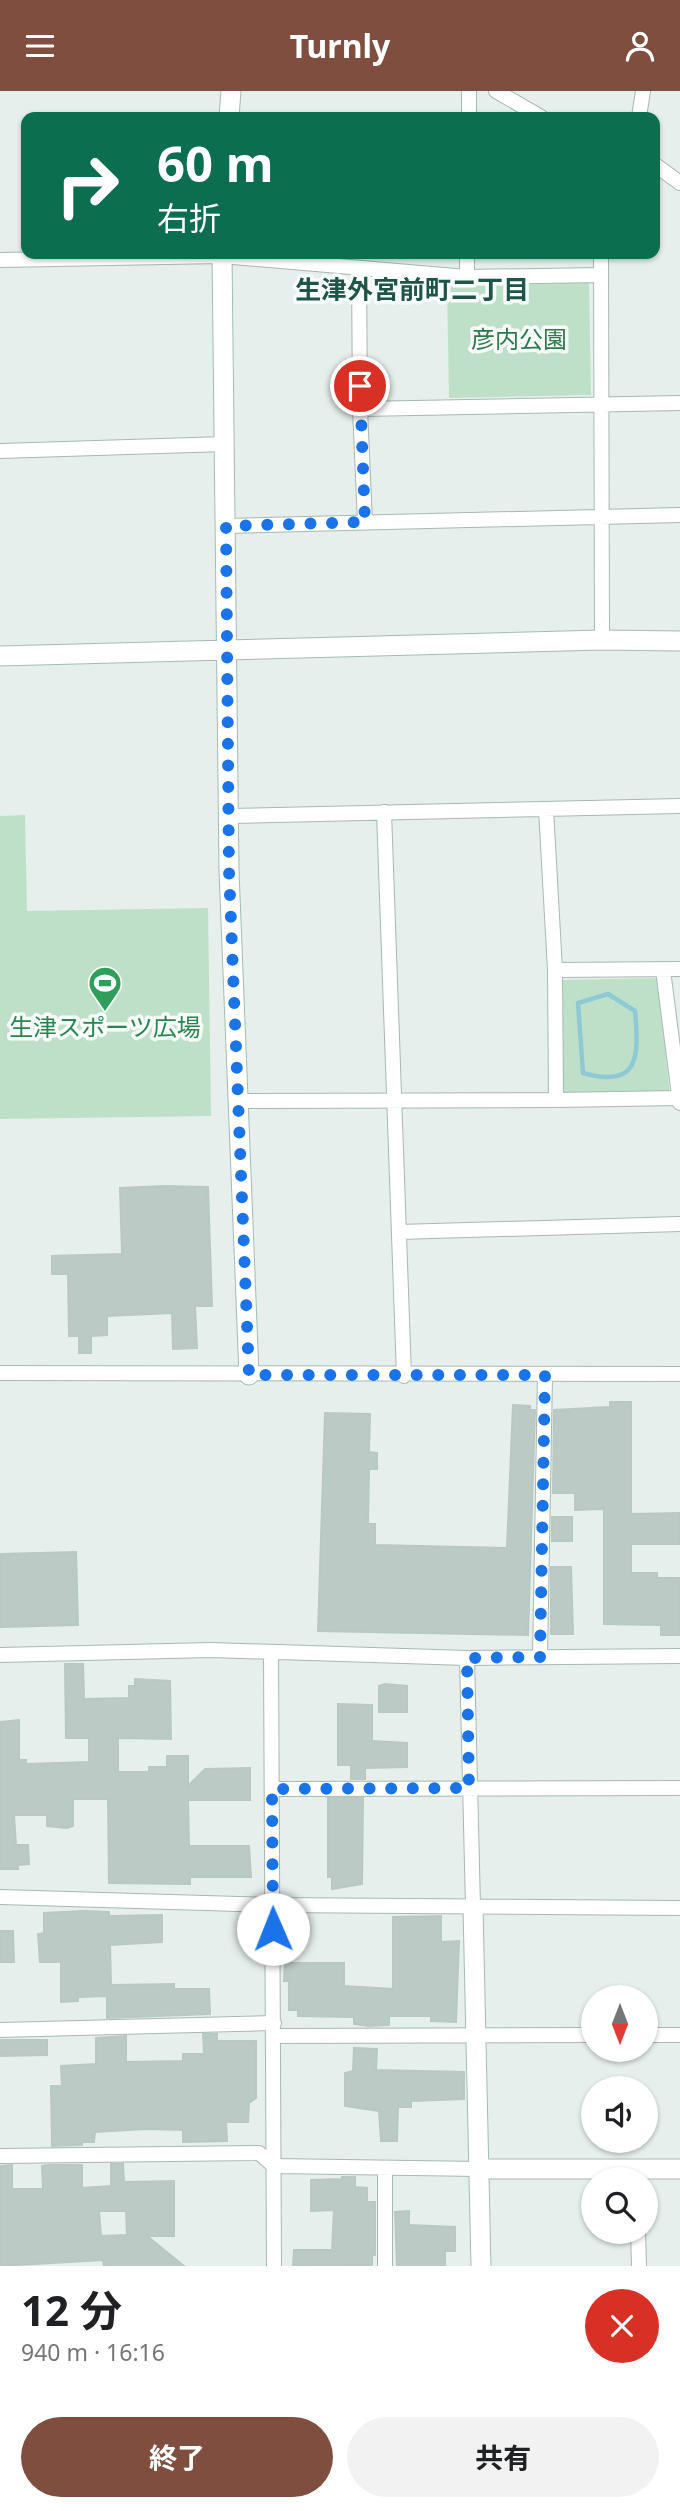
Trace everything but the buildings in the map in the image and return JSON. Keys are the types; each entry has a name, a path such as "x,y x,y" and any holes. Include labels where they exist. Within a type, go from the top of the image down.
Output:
{"street":[{"path":"229,112 230,91"},
{"path":"469,91 469,112"},
{"path":"496,91 532,112"},
{"path":"640,112 643,91"},
{"path":"660,169 680,184"},
{"path":"0,260 44,259"},
{"path":"222,259 229,815 249,1375"},
{"path":"264,259 467,277 601,275"},
{"path":"467,259 467,277"},
{"path":"601,259 602,640"},
{"path":"359,268 360,409 365,522"},
{"path":"360,409 680,403"},
{"path":"0,451 225,445"},
{"path":"226,526 680,515"},
{"path":"0,656 602,640 680,642"},
{"path":"229,815 680,806"},
{"path":"546,809 555,969 556,1100"},
{"path":"384,812 404,1376"},
{"path":"555,969 680,969"},
{"path":"240,1101 680,1101 663,970"},
{"path":"399,1232 680,1224"},
{"path":"0,1373 404,1376 680,1374"},
{"path":"540,1657 545,1375"},
{"path":"0,1655 211,1650 467,1658 680,1655"},
{"path":"271,1652 274,2266"},
{"path":"467,1658 481,2266"},
{"path":"272,1789 680,1788"},
{"path":"0,1897 272,1905 680,1908"},
{"path":"0,2030 274,2030 475,2036 581,2035"},
{"path":"658,2035 680,2035"},
{"path":"0,2157 259,2153 274,2166 581,2172"},
{"path":"384,2168 385,2266"},
{"path":"658,2172 680,2169"},
{"path":"638,2244 639,2266"}],"green space":[{"name":"彦内公園","path":"589,281 591,395 449,398 447,284"},
{"name":"生津スポーツ広場","path":"25,815 27,911 208,908 211,1116 0,1119 0,816"},
{"path":"658,978 670,1096 562,1097 557,980"}],"waterway":[{"path":"608,994 635,1011 637,1042 632,1065 626,1072 602,1077 583,1073 578,1003 608,994"}],"place":[{"name":"生津スポーツ広場","path":"105,1013"}],"district":[{"name":"生津外宮前町二丁目","path":"412,290"}],"route":[{"path":"273,1929 272,1789 469,1788 467,1658 540,1657 545,1375 249,1375 242,1123 229,871 226,526 365,522 360,386"}]}
